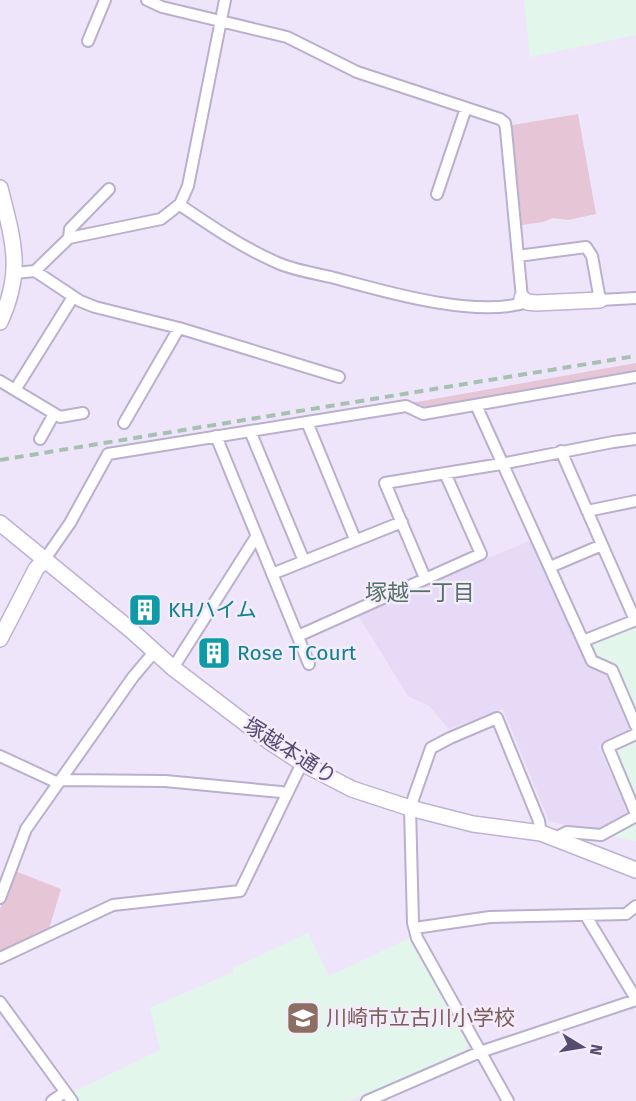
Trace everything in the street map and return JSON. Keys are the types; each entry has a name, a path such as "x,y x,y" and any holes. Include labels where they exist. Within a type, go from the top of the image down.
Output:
{"street":[{"path":"88,41 105,0"},
{"path":"147,0 162,7 287,37 357,72 500,119 505,123 518,256 525,300"},
{"path":"15,273 35,271 69,238 161,219 180,205 188,186 225,0"},
{"path":"438,194 466,108"},
{"path":"69,238 70,229 109,189"},
{"path":"0,322 9,301 15,273 15,256 1,198"},
{"path":"180,205 239,243 279,264 354,284 449,304 513,307 525,300 536,303 636,298"},
{"path":"518,256 586,247 592,256 600,300"},
{"path":"35,271 73,297 95,307 180,328 339,377"},
{"path":"15,390 73,297"},
{"path":"124,423 180,328"},
{"path":"0,639 36,569 70,523 108,454 406,406 423,414 636,377"},
{"path":"0,381 60,417 84,413"},
{"path":"476,405 592,661 612,670 636,726"},
{"path":"40,439 54,414"},
{"path":"307,422 355,539"},
{"path":"250,431 304,561"},
{"path":"216,436 309,664"},
{"path":"425,578 385,483 636,439"},
{"path":"561,451 635,620 583,641"},
{"path":"298,636 481,554 445,473"},
{"path":"587,511 636,501"},
{"path":"272,574 402,522"},
{"name":"塚越本通り","path":"0,523 45,558 155,651 173,669 270,742 302,763 352,789 410,808 473,824 548,835 636,870"},
{"path":"173,669 256,537"},
{"path":"550,567 602,544"},
{"path":"0,898 26,829 133,677 155,651"},
{"path":"507,1101 417,938 410,808 431,748 497,718 539,822 548,835 567,832 601,836 636,815 608,747 636,734"},
{"path":"0,756 59,782 165,780 286,794"},
{"path":"0,958 113,905 240,891 302,763"},
{"path":"415,928 490,917 626,914 636,906"},
{"path":"367,1101 480,1052 636,1000 586,916"},
{"path":"0,1002 69,1096 52,1101"}],"shaded area":[{"path":"524,0 636,0 636,35 530,57"},
{"path":"578,114 596,214 568,220 553,218 522,225 512,125"},
{"path":"636,363 636,370 429,407 411,403"},
{"path":"532,540 588,666 606,673 630,730 599,747 628,813 592,832 549,821 503,709 449,729 429,706 408,696 356,612"},
{"path":"636,625 636,713 616,665 599,658 590,644"},
{"path":"636,739 636,801 614,750"},
{"path":"636,821 636,841 614,837 620,830"},
{"path":"15,871 61,889 49,929 0,953 0,909"},
{"name":"川崎市立古川小学校","path":"308,933 329,976 410,938 468,1045 467,1050 349,1101 80,1101 75,1095 75,1091 160,1050 150,1008 233,972 233,968"}],"railway":[{"path":"0,460 636,356"}],"place":[{"name":"KHハイム","path":"145,610"},
{"name":"Rose T Court","path":"214,653"},
{"name":"川崎市立古川小学校","path":"303,1018"}],"district":[{"name":"塚越一丁目","path":"420,592"}]}
